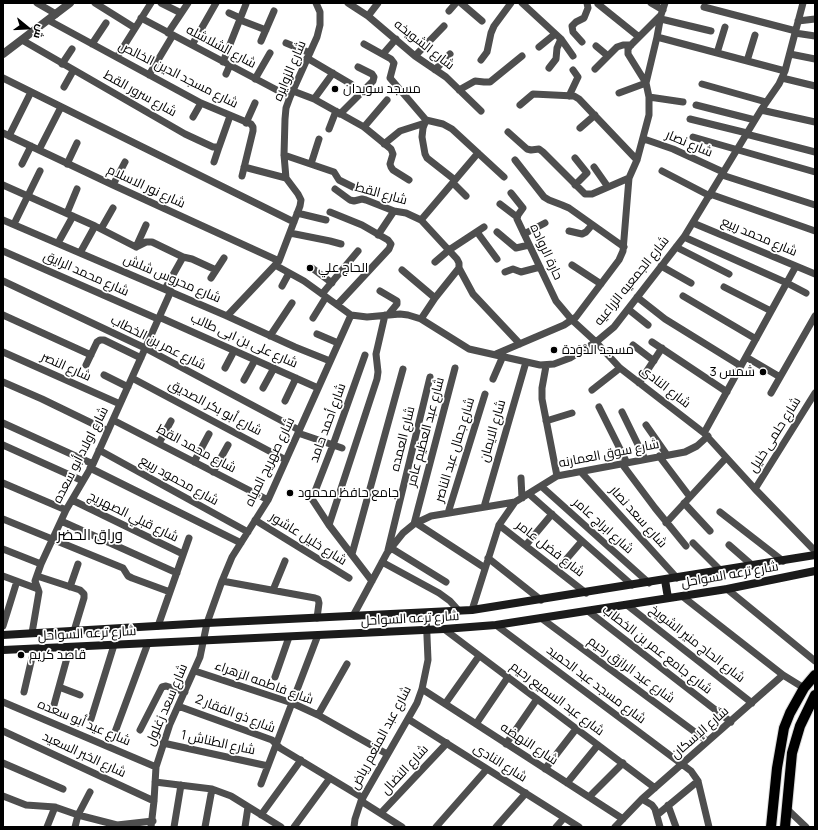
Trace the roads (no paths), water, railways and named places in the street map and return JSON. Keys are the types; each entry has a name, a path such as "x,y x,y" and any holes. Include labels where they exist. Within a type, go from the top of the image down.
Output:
{"main road":[{"name":"شارع ترعه السواحل","path":"3,635 472,610 649,583 815,555"},
{"name":"شارع ترعه السواحل","path":"3,650 289,637 496,625 727,589 815,572"},
{"path":"665,580 668,598"},
{"path":"770,827 780,747 790,713 804,688 815,675"},
{"path":"785,827 792,753 800,726 814,702"}],"street":[{"path":"37,3 56,14"},
{"path":"3,54 70,3"},
{"path":"95,3 135,28"},
{"path":"117,57 151,3"},
{"name":"شارع الشلاشله","path":"161,3 181,13"},
{"path":"149,75 181,13 188,3"},
{"path":"192,45 216,3"},
{"name":"شارع الزوايره","path":"286,178 284,155 286,108 317,37 320,25 320,12 316,3"},
{"name":"شارع الشويخه","path":"348,3 368,16 415,56 446,78 481,111"},
{"path":"368,16 378,3"},
{"path":"449,11 456,3"},
{"path":"461,3 482,21"},
{"path":"481,60 487,52 494,26 511,3"},
{"path":"522,3 561,39 573,56"},
{"path":"529,10 534,3"},
{"path":"582,42 573,32 572,26 584,18 588,8 587,3"},
{"path":"652,3 662,12 711,31"},
{"name":"شارع الجمعيه الزراعيه","path":"351,315 367,317 408,315 421,319 469,349 477,352 499,355 546,366 570,358 596,342 614,327 684,237 782,78 790,54 803,3"},
{"path":"226,74 227,64 246,4"},
{"path":"598,4 639,37"},
{"path":"704,7 815,36"},
{"path":"261,41 274,11"},
{"path":"493,379 499,355 572,320 580,313 619,260 624,247 629,178 644,139 649,115 650,97 646,83 628,54 628,49 662,12"},
{"path":"646,83 662,12"},
{"path":"229,13 266,30"},
{"name":"شارع الشلاشله","path":"141,18 255,79 291,94 314,99 364,127 384,144"},
{"path":"798,21 815,19"},
{"name":"شارع مسجد الدين الخالص","path":"48,20 201,103 251,124 253,130 242,176"},
{"path":"92,44 106,23"},
{"path":"415,56 444,26"},
{"path":"717,53 725,27"},
{"path":"539,47 555,34"},
{"path":"747,61 755,35"},
{"path":"657,38 785,70"},
{"path":"383,54 396,39"},
{"path":"549,68 556,59 558,45 561,39"},
{"name":"شارع سرور القط","path":"22,40 73,71 185,134 213,147 219,147"},
{"path":"286,43 309,55 332,73 351,84"},
{"path":"364,44 391,59 394,63 390,78 426,121"},
{"path":"595,69 617,47 631,45"},
{"path":"596,46 608,56"},
{"path":"62,64 72,49"},
{"path":"255,79 270,53"},
{"path":"435,70 450,54"},
{"path":"790,54 815,59"},
{"path":"459,90 475,80 490,82 522,56"},
{"path":"329,129 338,112 373,81 374,77 372,74 358,67"},
{"path":"569,96 578,78 573,70"},
{"path":"64,87 73,71"},
{"path":"314,99 332,73"},
{"path":"3,78 294,222"},
{"path":"782,78 815,86"},
{"path":"619,93 646,83"},
{"path":"702,84 766,102"},
{"path":"6,134 31,92"},
{"path":"520,105 533,94 574,96 595,115 637,160"},
{"path":"650,97 683,102"},
{"path":"364,127 387,100"},
{"path":"194,117 201,103"},
{"path":"246,122 255,103"},
{"path":"696,105 755,120"},
{"path":"39,150 61,107"},
{"path":"761,110 815,122"},
{"path":"580,128 595,115"},
{"path":"214,162 230,116"},
{"path":"690,119 815,152"},
{"path":"426,121 423,128 422,137 427,158 454,182 466,196"},
{"path":"409,180 393,170 390,164 393,154 391,149 384,144 400,131 426,121 443,124 452,130 504,177"},
{"path":"508,132 527,149 539,149 543,152 582,193 587,195 629,178"},
{"name":"شارع نور الاسلام","path":"6,134 66,164 277,263 289,273 304,281 351,315"},
{"path":"693,137 815,172"},
{"name":"شارع نصار","path":"644,139 673,148 723,174 815,205"},
{"path":"311,164 319,140"},
{"path":"66,164 77,143"},
{"path":"22,164 31,146"},
{"path":"421,319 434,298 458,268 459,263 421,220 478,153"},
{"path":"284,155 334,172 339,180 353,187"},
{"path":"575,158 587,173 575,185"},
{"path":"515,160 544,197 562,204 624,247"},
{"path":"113,186 125,162"},
{"path":"227,316 277,263 290,233 301,200 286,178 244,167"},
{"path":"594,167 608,187"},
{"path":"14,224 40,171"},
{"path":"662,171 710,195 815,231"},
{"path":"3,185 98,227 136,247"},
{"path":"58,243 70,215 77,189"},
{"name":"شارع القط","path":"335,189 350,200 366,200 394,210 406,212 421,220"},
{"name":"حارة الرواده","path":"511,193 523,208 517,217 556,301 572,320 596,342"},
{"path":"500,204 517,217"},
{"path":"80,252 113,208"},
{"path":"378,234 394,210"},
{"path":"330,212 362,225 388,240 390,244 389,249 337,305"},
{"path":"297,213 326,220"},
{"name":"شارع محروس شلش","path":"3,220 330,361"},
{"path":"524,234 545,223"},
{"name":"شارع محمد ربيع","path":"693,223 815,274"},
{"path":"570,231 582,234 586,232 592,224"},
{"path":"136,247 146,225"},
{"path":"435,262 449,250 481,230 497,259"},
{"path":"497,232 516,248 529,245"},
{"path":"290,233 341,244"},
{"path":"684,237 806,293"},
{"path":"136,247 146,242 152,242 183,257 192,259 216,270"},
{"path":"676,247 729,274"},
{"name":"شارع محمد الرايق","path":"3,251 159,318"},
{"path":"313,318 324,295 332,283 358,251"},
{"name":"شارع اولاد أبو سعده","path":"32,633 39,596 35,583 41,564 66,510 92,466 159,318 168,290 183,257"},
{"path":"211,278 224,258"},
{"path":"572,265 601,284"},
{"path":"661,266 691,283"},
{"name":"شارع سوق العمارنه","path":"472,610 499,525 515,502 557,476 685,452 697,446 706,435 727,392 796,266"},
{"path":"505,272 513,269 521,272 540,267"},
{"path":"312,268 332,283"},
{"path":"458,268 473,294 520,344"},
{"path":"402,270 434,298"},
{"path":"282,286 289,273"},
{"name":"شارع عمر بن الخطاب","path":"3,281 145,348 298,432 342,448"},
{"path":"724,287 771,311"},
{"path":"372,581 329,525 377,379 378,372 376,354 387,315 398,304 380,290"},
{"path":"683,296 756,339"},
{"path":"637,297 665,319 741,366"},
{"path":"270,336 292,303"},
{"path":"628,309 648,325"},
{"path":"3,315 91,354"},
{"name":"شارع صهريج المياه","path":"202,641 222,581 232,557 268,500 351,315"},
{"path":"771,392 815,316"},
{"name":"شارع على بن ابى طالب","path":"159,318 318,388"},
{"path":"317,334 338,343"},
{"path":"86,365 97,342 100,340 104,340 141,358"},
{"name":"شارع النادى","path":"596,342 620,368 706,435 755,489 815,551"},
{"path":"652,342 727,392"},
{"path":"634,346 654,361"},
{"path":"639,383 662,348"},
{"path":"225,368 234,350"},
{"name":"شارع النصر","path":"3,352 120,404"},
{"name":"شارع أحمد حامد","path":"329,525 312,499 365,355"},
{"path":"746,357 780,377"},
{"path":"244,380 255,360"},
{"name":"شارع الايمان","path":"484,507 526,362"},
{"path":"546,366 542,388 542,399 557,476"},
{"path":"264,388 274,368"},
{"name":"شارع عبد العظيم عامر","path":"415,524 455,368"},
{"path":"592,390 620,368"},
{"path":"352,554 403,369"},
{"path":"104,375 128,386"},
{"name":"شارع العمده","path":"389,550 430,377"},
{"name":"شارع أبو بكر الصديق","path":"132,378 286,460"},
{"path":"285,400 296,378"},
{"path":"3,382 108,431"},
{"name":"شارع جمال عبد الناصر","path":"448,513 485,394"},
{"name":"شارع حلمى خليل","path":"755,489 814,397"},
{"path":"599,407 625,463 666,523 721,571"},
{"path":"622,412 646,459"},
{"path":"546,421 572,413"},
{"name":"شارع محمد القط","path":"113,420 268,500"},
{"path":"158,443 171,421"},
{"path":"3,424 92,466 241,543"},
{"path":"646,425 667,455"},
{"path":"194,462 209,434"},
{"path":"3,445 83,481"},
{"path":"213,472 228,445"},
{"name":"شارع محمود ربيع","path":"99,450 248,532"},
{"path":"658,456 690,497"},
{"path":"666,523 726,458"},
{"name":"شارع سعد نصار","path":"581,472 677,578"},
{"path":"521,478 522,498"},
{"path":"3,483 66,510"},
{"name":"شارع ابراج عامر","path":"541,486 649,583"},
{"path":"529,494 632,585"},
{"name":"شارع قبلي الصهريج","path":"72,500 183,554"},
{"path":"353,616 389,550 402,533 415,524 432,516 515,502"},
{"path":"684,503 710,531"},
{"path":"720,512 783,561"},
{"path":"526,545 552,514"},
{"path":"3,519 123,568 128,576 170,592"},
{"name":"شارع خليل عاشور","path":"255,520 349,578"},
{"path":"61,521 177,573"},
{"path":"415,524 485,568"},
{"name":"شارع فضل عامر","path":"499,525 586,593"},
{"name":"شارع قبلي الصهريج","path":"158,626 189,538"},
{"path":"557,570 582,541"},
{"path":"729,544 753,566"},
{"path":"3,549 41,564"},
{"path":"389,550 446,582"},
{"path":"488,558 541,600"},
{"path":"273,590 285,561"},
{"path":"382,562 439,593 450,601 459,611"},
{"path":"70,587 78,564"},
{"path":"3,576 38,589"},
{"path":"37,576 80,590 84,594 74,631"},
{"path":"3,626 16,581"},
{"path":"222,581 318,599 319,603 317,618"},
{"path":"727,589 815,661"},
{"path":"682,596 783,675 804,688"},
{"name":"شارع الحاج منير الشويخ","path":"627,605 752,703"},
{"name":"شارع جامع عمر بن الخطاب","path":"588,611 731,722"},
{"name":"شارع عبد المنعم رياض","path":"354,827 355,819 362,799 417,703 422,689 428,660 426,612"},
{"name":"شارع عبد الرازق رحيم","path":"541,618 707,741"},
{"name":"شارع مسجد عبد الحميد","path":"496,625 682,764 698,781"},
{"name":"شارع عبد السميع رحيم","path":"444,629 655,788"},
{"path":"261,784 318,635"},
{"path":"275,677 289,637"},
{"name":"شارع سعد زغلول","path":"152,824 156,767 163,743 178,706 195,671 200,657 202,641"},
{"path":"115,732 148,643"},
{"path":"92,719 114,645"},
{"path":"54,705 70,647"},
{"path":"24,692 34,649"},
{"path":"445,704 479,656"},
{"path":"318,715 347,664"},
{"name":"شارع فاطمه الزهراء","path":"195,671 292,704 318,715 387,754"},
{"name":"شارع الإسكان","path":"615,827 642,799 783,675"},
{"path":"476,724 508,677"},
{"path":"140,730 162,687 166,686 185,692"},
{"path":"59,687 80,695"},
{"name":"شارع النهضه","path":"422,689 623,819"},
{"path":"506,744 537,699"},
{"name":"شارع عيد أبو سعده","path":"3,702 156,767"},
{"name":"شارع ذو الفقار 2","path":"178,706 272,740 280,748 330,778 402,827"},
{"name":"شارع النادى","path":"408,719 579,827"},
{"path":"545,769 576,729"},
{"name":"شارع الخبر السعيد","path":"3,731 154,802"},
{"name":"شارع الطناش 1","path":"163,743 268,766"},
{"name":"شارع النضال","path":"380,813 446,743"},
{"path":"567,783 598,745"},
{"path":"261,815 301,760"},
{"path":"3,763 63,789"},
{"path":"588,797 622,763"},
{"path":"436,827 487,769"},
{"path":"294,827 330,778"},
{"path":"658,815 698,781 709,827"},
{"path":"155,782 212,789 231,796 281,827"},
{"path":"174,827 181,785"},
{"path":"205,827 212,789"},
{"path":"75,827 78,815 90,792"},
{"path":"496,827 526,794"},
{"path":"3,796 26,806 55,807 106,825 127,826 152,824"},
{"path":"642,799 652,805 658,815 660,827"},
{"path":"668,805 676,827"},
{"path":"47,827 55,807"},
{"path":"245,827 248,807"},
{"path":"787,809 806,827"},
{"path":"556,827 564,818"}],"place":[{"name":"مسجد سويدان","path":"335,89"},
{"name":"الحاج علي","path":"310,268"},
{"name":"مسجد الدَّوَدة","path":"554,350"},
{"name":"شمس 3","path":"763,372"},
{"name":"جامع حافظ محمود","path":"290,493"},
{"name":"قاصد كريم","path":"21,655"}],"district":[{"name":"وراق الحضر","path":"90,536"}]}
